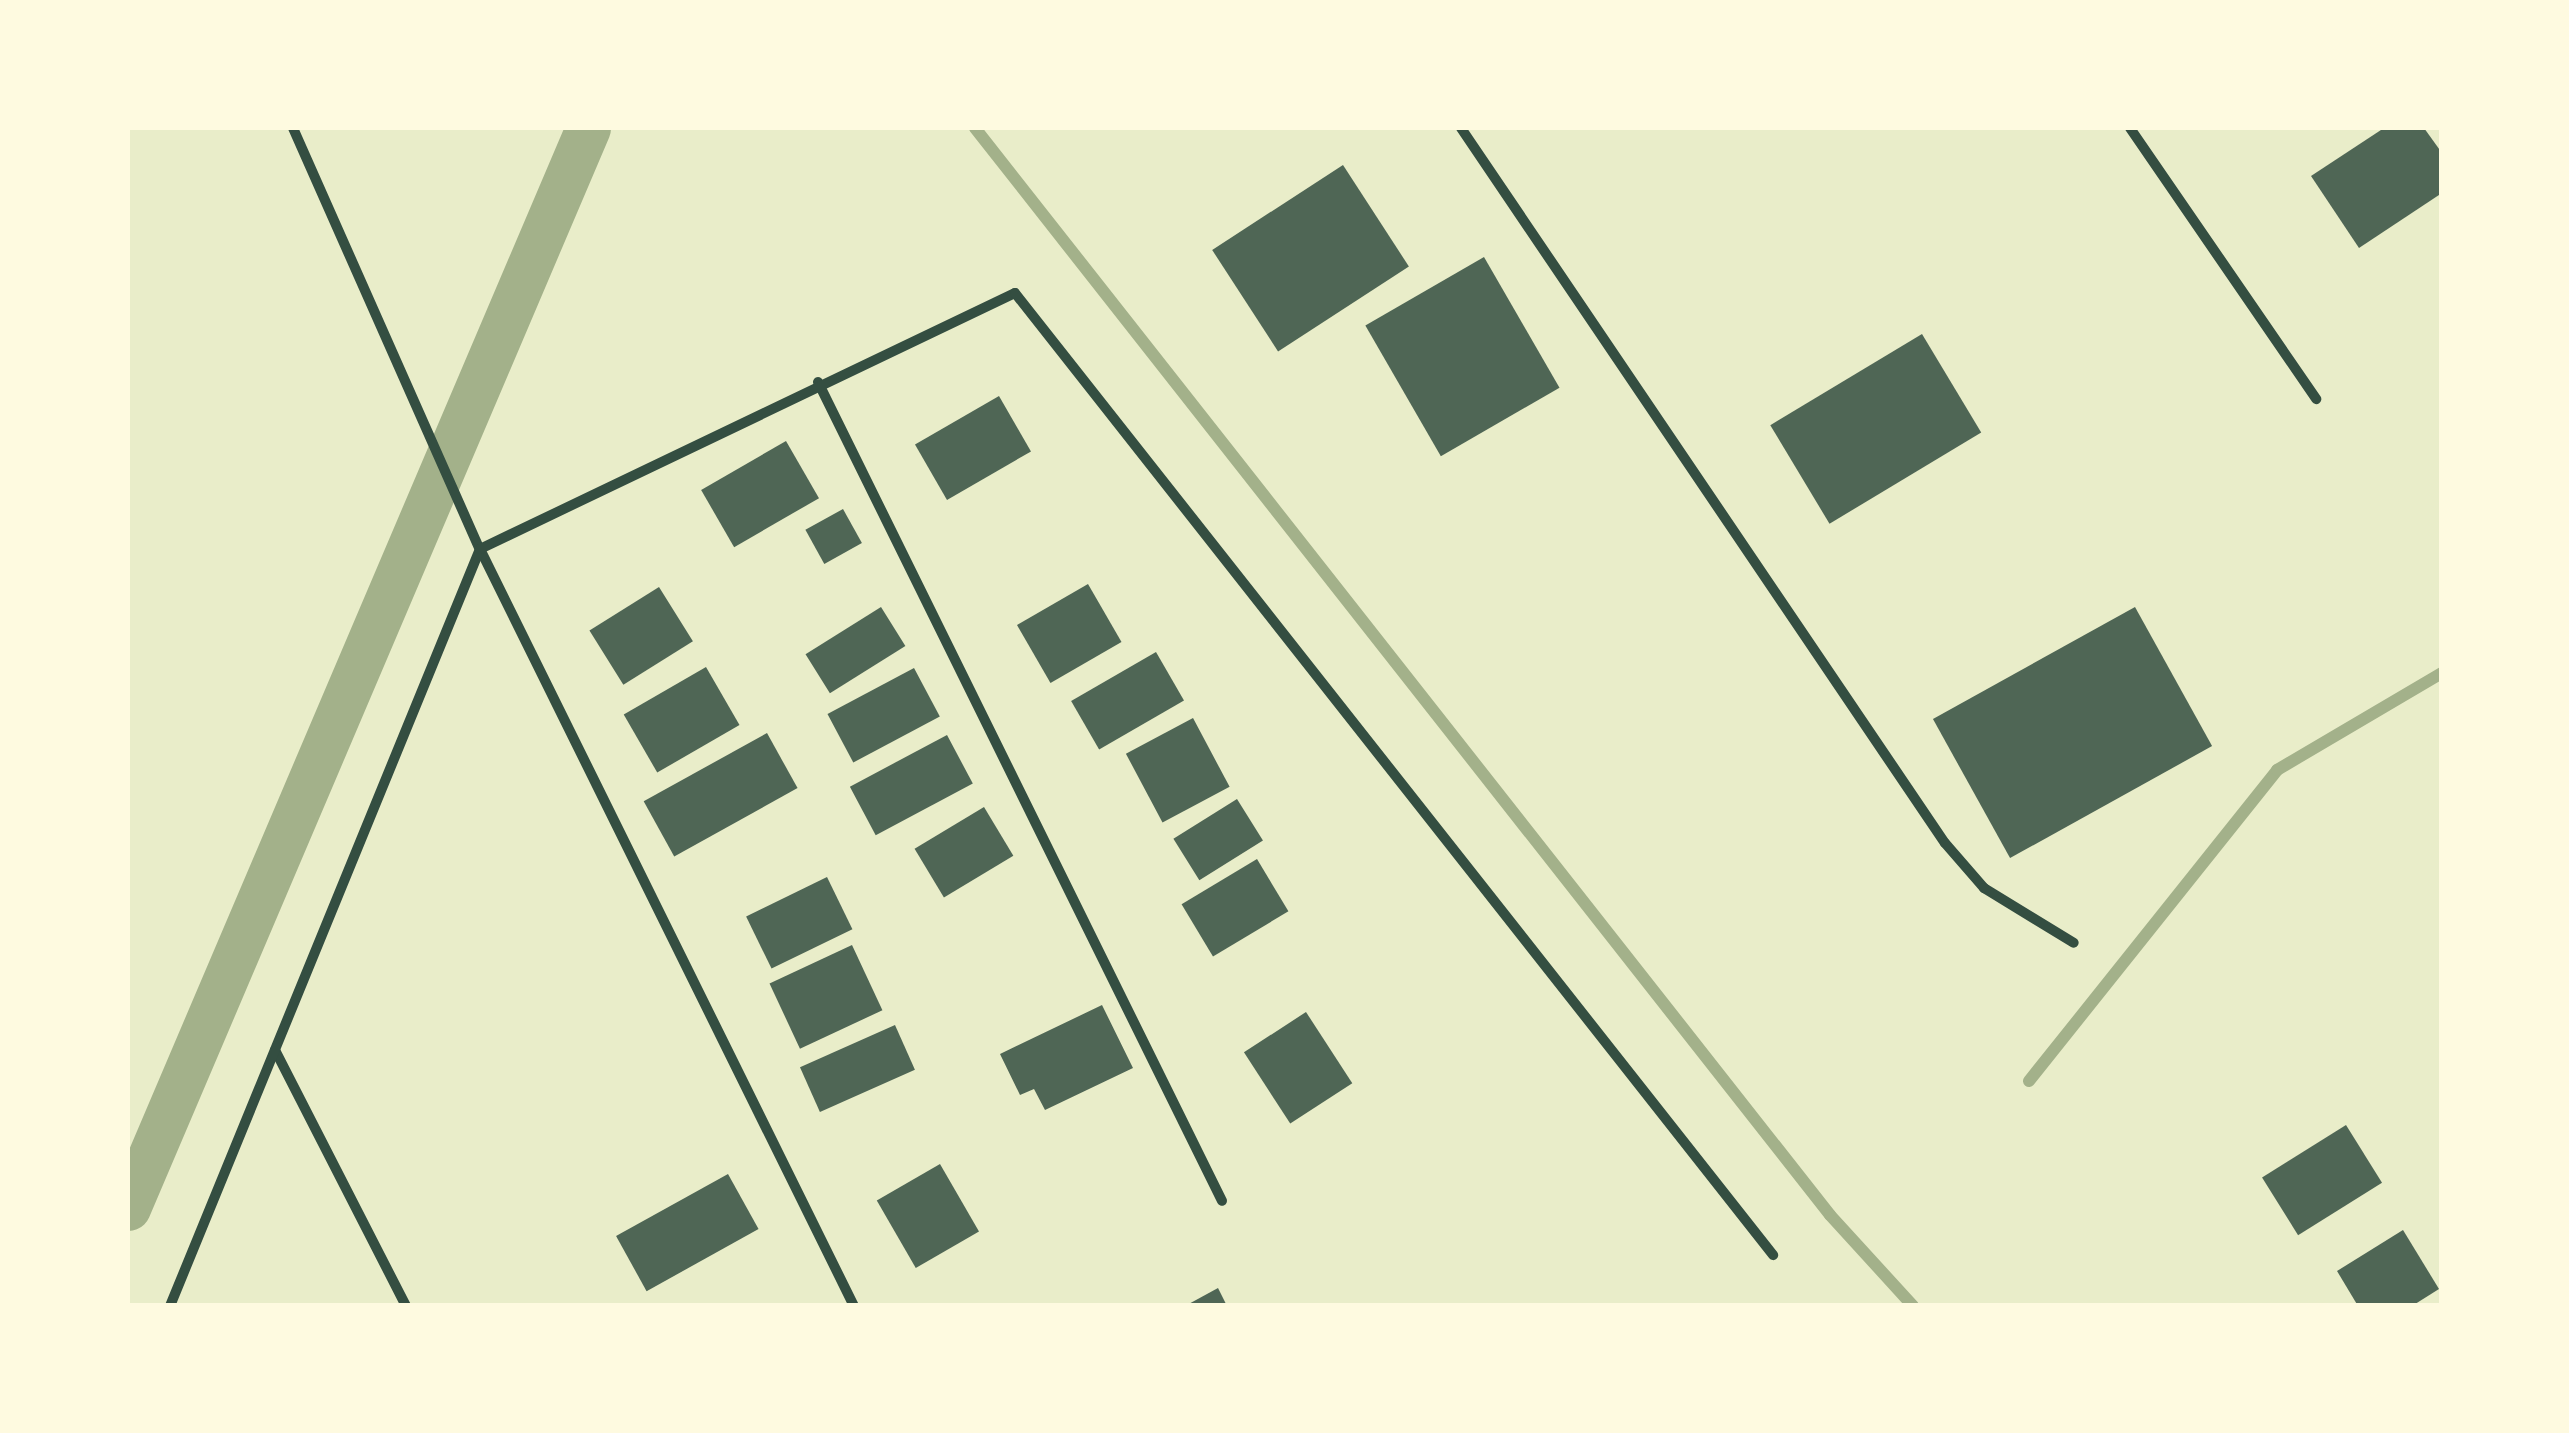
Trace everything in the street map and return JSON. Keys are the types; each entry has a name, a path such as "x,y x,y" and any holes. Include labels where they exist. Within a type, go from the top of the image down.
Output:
{"street":[{"path":"293,128 480,549 854,1306"},
{"path":"1461,128 1946,843 1984,888 2074,943"},
{"path":"2130,128 2316,399"},
{"path":"170,1306 480,549 818,382 1015,292 1773,1255"},
{"path":"818,382 1222,1201"},
{"path":"275,1050 406,1306"}],"building":[{"path":"2384,128 2424,128 2442,153 2442,193 2359,248 2311,176"},
{"path":"1343,165 1409,266 1278,351 1212,250"},
{"path":"1484,257 1560,388 1441,456 1365,326"},
{"path":"1922,334 1981,433 1830,524 1770,425"},
{"path":"999,396 1031,451 947,500 915,444"},
{"path":"786,441 819,498 734,547 701,490"},
{"path":"843,509 862,543 824,564 805,530"},
{"path":"1088,584 1122,642 1050,683 1017,625"},
{"path":"659,587 693,641 623,685 589,630"},
{"path":"881,607 905,646 830,693 806,654"},
{"path":"2135,607 2212,746 2010,858 1933,719"},
{"path":"1156,652 1184,700 1099,749 1071,701"},
{"path":"706,667 740,725 657,773 624,714"},
{"path":"914,668 940,717 853,763 827,714"},
{"path":"1193,718 1230,787 1163,823 1126,754"},
{"path":"767,733 798,788 674,856 644,801"},
{"path":"947,735 973,784 876,835 850,787"},
{"path":"1237,799 1263,841 1199,880 1173,839"},
{"path":"984,807 1013,856 944,898 915,849"},
{"path":"1257,859 1288,911 1213,957 1182,904"},
{"path":"827,877 852,929 772,969 746,916"},
{"path":"852,945 882,1010 800,1049 770,983"},
{"path":"1102,1005 1133,1068 1045,1110 1034,1089 1020,1095 1000,1054"},
{"path":"1306,1012 1352,1083 1290,1124 1244,1052"},
{"path":"895,1025 915,1070 820,1112 800,1067"},
{"path":"2346,1125 2382,1183 2298,1235 2262,1177"},
{"path":"940,1164 979,1232 916,1268 877,1200"},
{"path":"728,1174 759,1229 647,1291 616,1236"},
{"path":"2403,1230 2439,1289 2412,1306 2358,1306 2337,1271"},
{"path":"1218,1288 1227,1306 1185,1306"}],"waterway":[{"path":"128,1208 588,128"},
{"path":"975,128 1830,1215 1913,1306"},
{"path":"2029,1081 2277,770 2442,673"}]}
